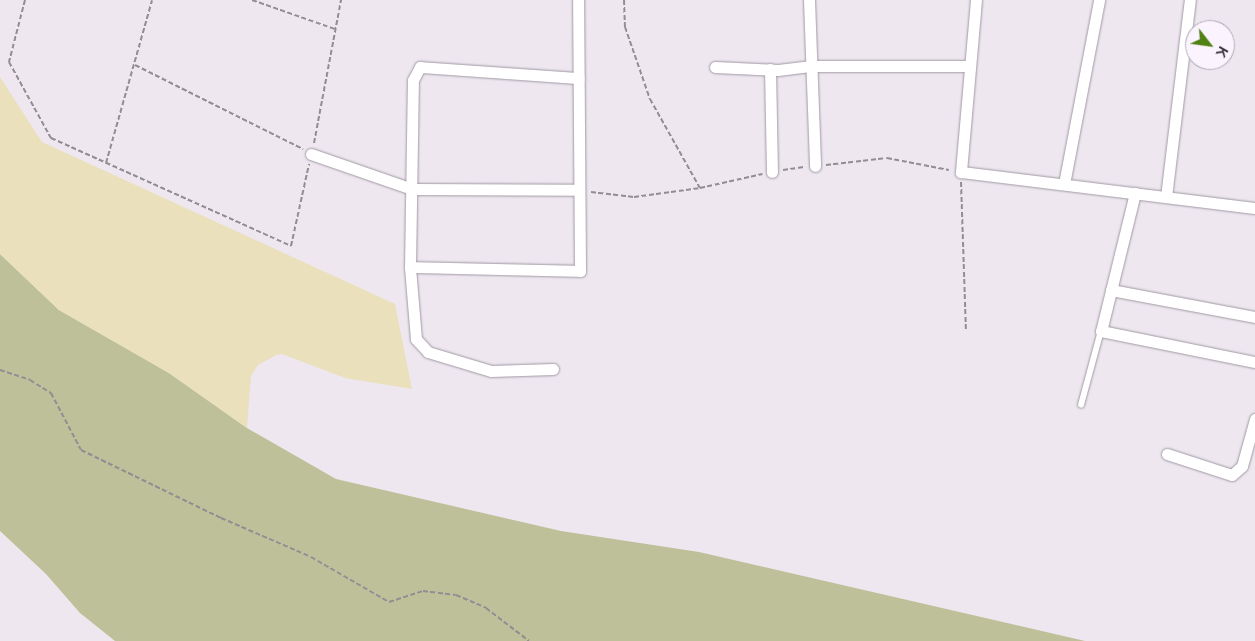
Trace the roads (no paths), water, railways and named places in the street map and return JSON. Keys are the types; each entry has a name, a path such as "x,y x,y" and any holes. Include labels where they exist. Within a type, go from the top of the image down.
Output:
{"street":[{"path":"410,268 580,271 578,0"},
{"path":"809,0 815,166"},
{"path":"976,0 961,172 1255,208"},
{"path":"1064,184 1099,0"},
{"path":"1166,197 1190,0"},
{"path":"715,67 770,69 812,66 970,66"},
{"path":"553,369 491,371 428,352 416,339 410,268 413,80 417,68 579,78"},
{"path":"770,69 772,172"},
{"path":"312,154 412,189 579,190"},
{"path":"1135,193 1101,331 1255,362"},
{"path":"1111,290 1255,317"},
{"path":"1167,454 1227,475 1236,473 1242,466 1255,419"}],"lane":[{"path":"1081,404 1101,331"}]}
